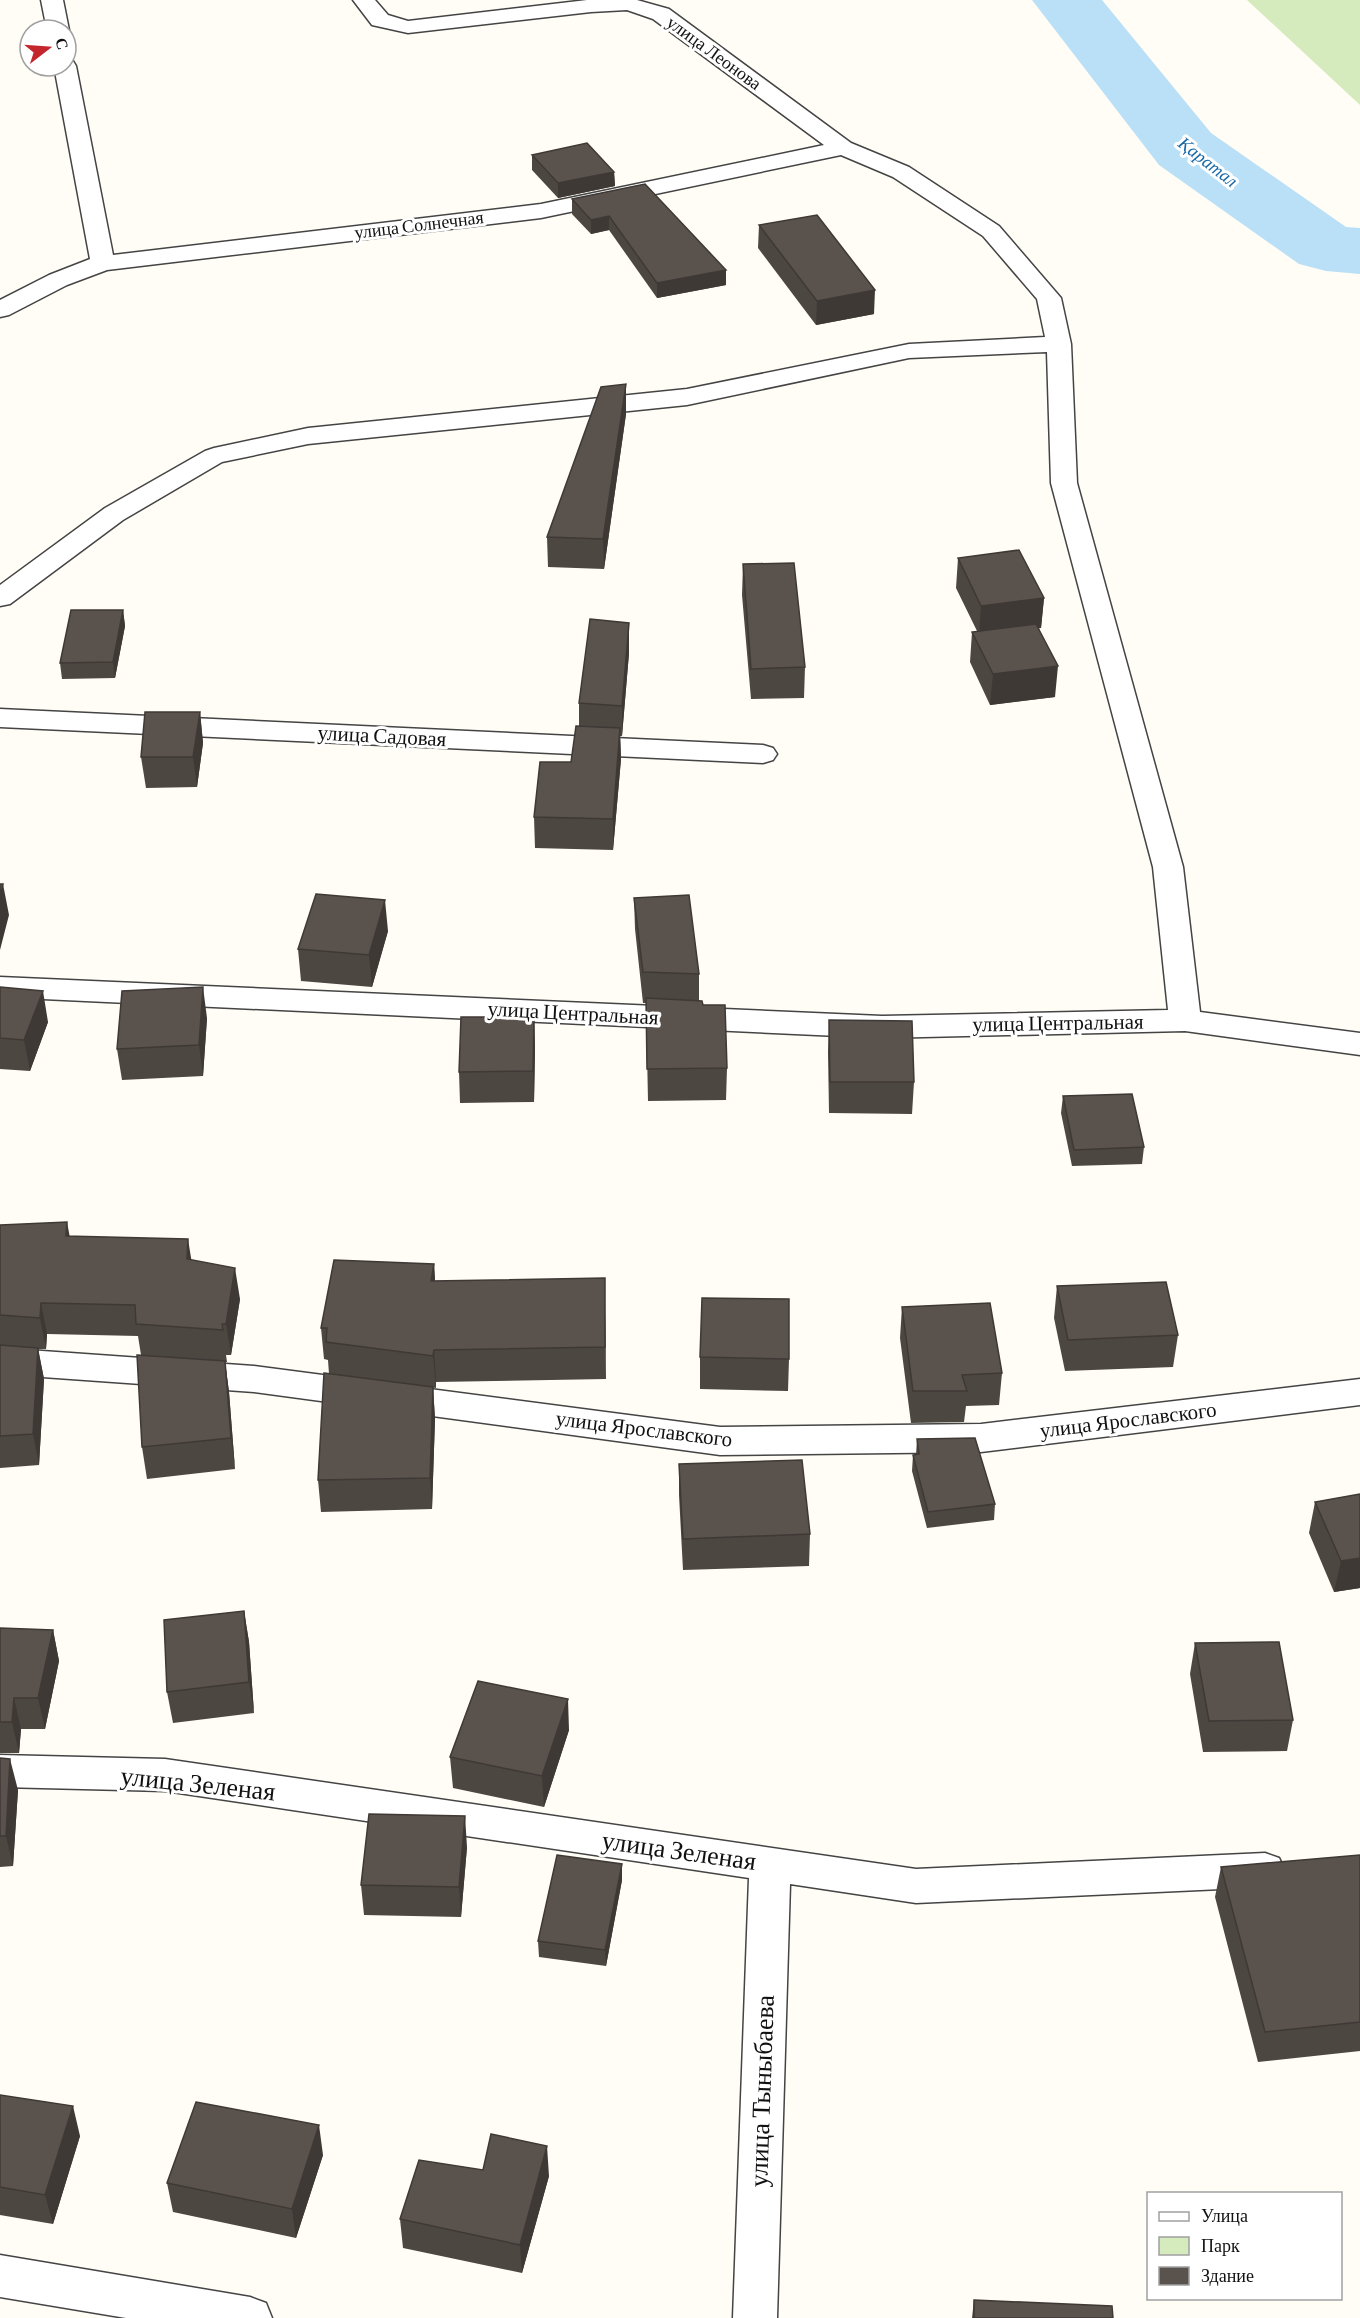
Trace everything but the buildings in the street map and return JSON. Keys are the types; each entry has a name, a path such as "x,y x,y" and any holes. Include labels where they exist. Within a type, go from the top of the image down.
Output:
{"street":[{"path":"52,0 56,18"},
{"name":"улица Леонова","path":"364,0 380,20 408,27 600,5 628,4 661,14 843,148 901,172 991,231 1049,298 1059,344 1064,483 1168,867 1185,1020"},
{"path":"67,78 103,263"},
{"name":"улица Солнечная","path":"0,310 58,280 103,263 541,211 843,148"},
{"path":"0,598 114,514 214,456 308,436 687,397 909,351 1059,344"},
{"name":"улица Садовая","path":"0,717 763,754"},
{"name":"улица Центральная","path":"0,987 882,1026 1185,1020 1360,1044"},
{"name":"улица Ярославского","path":"0,1361 254,1379 720,1441 981,1438 1360,1392"},
{"name":"улица Зеленая","path":"0,1771 165,1775 916,1886 1302,1868"},
{"name":"улица Тыныбаева","path":"755,2318 770,1865"},
{"path":"0,2276 250,2318"}],"green space":[{"path":"1247,0 1360,0 1360,105"}],"waterway":[{"name":"Қаратал","path":"1066,0 1185,149 1326,248 1360,251"}]}
